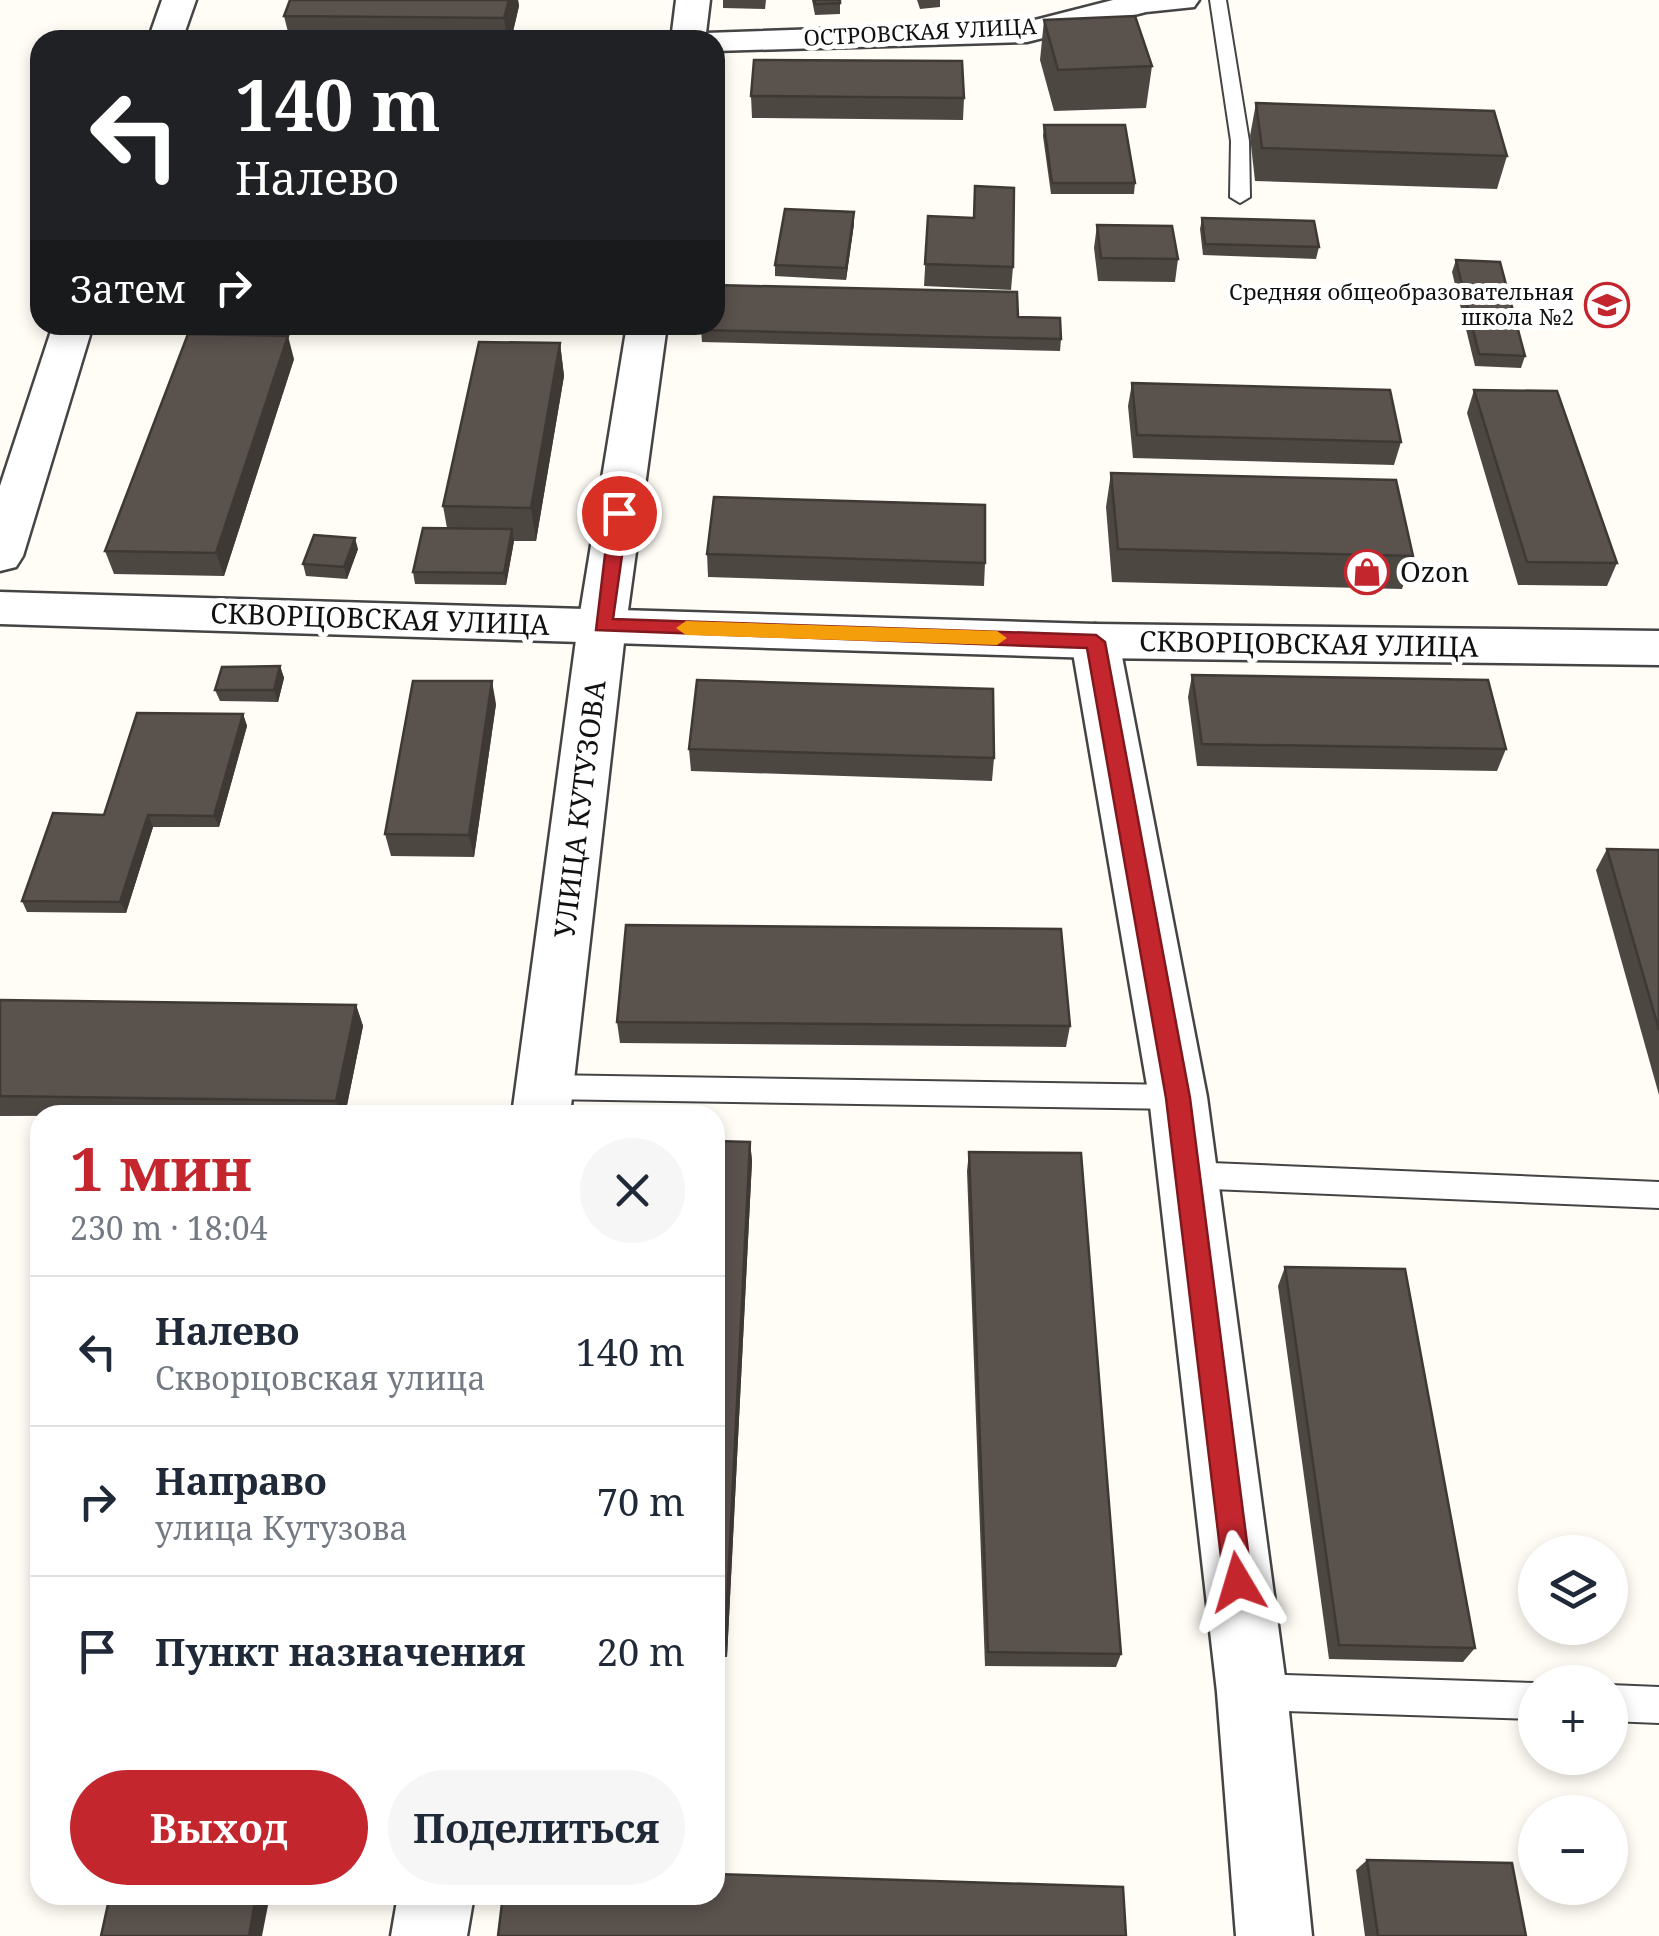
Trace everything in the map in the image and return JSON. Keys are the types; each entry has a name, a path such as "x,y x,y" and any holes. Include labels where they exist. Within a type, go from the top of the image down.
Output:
{"street":[{"path":"168,30 179,0"},
{"path":"689,30 692,0"},
{"name":"ОСТРОВСКАЯ УЛИЦА","path":"725,41 1028,32 1086,7 1182,0"},
{"path":"0,556 70,335"},
{"name":"УЛИЦА КУТУЗОВА","path":"543,1101 602,626 646,335"},
{"name":"СКВОРЦОВСКАЯ УЛИЦА","path":"0,608 1096,642 1659,648"},
{"path":"1096,642 1178,1098 1252,1692 1274,1936"},
{"path":"430,1936 435,1905"}],"lane":[{"path":"1218,0 1240,141 1240,198"},
{"path":"543,1101 1178,1098"},
{"path":"1187,1175 1659,1195"},
{"path":"1252,1692 1518,1700"},
{"path":"1628,1704 1659,1705"}],"building":[{"path":"290,0 509,0 504,18 284,16"},
{"path":"814,0 840,0 840,3 815,4"},
{"path":"1135,16 1152,66 1058,70 1044,20"},
{"path":"754,60 962,61 964,98 751,96"},
{"path":"1256,103 1494,111 1507,156 1262,148"},
{"path":"1044,125 1125,125 1135,183 1052,183"},
{"path":"975,186 1014,188 1013,267 925,264 928,216 974,218"},
{"path":"785,209 854,212 846,268 775,265"},
{"path":"1202,218 1314,221 1319,247 1205,244"},
{"path":"1097,225 1172,226 1178,259 1101,258"},
{"path":"1456,260 1500,262 1525,356 1479,354"},
{"path":"725,285 1017,292 1018,317 1060,318 1061,339 725,331"},
{"path":"188,335 288,336 216,553 105,551"},
{"path":"479,342 560,343 531,508 443,506"},
{"path":"1132,383 1390,390 1401,442 1137,435"},
{"path":"1474,390 1557,391 1617,563 1527,562"},
{"path":"1111,473 1396,480 1413,556 1118,549"},
{"path":"714,497 985,505 985,563 707,554"},
{"path":"423,528 512,529 504,573 413,572"},
{"path":"314,535 355,538 344,567 303,564"},
{"path":"280,666 274,690 215,690 222,667"},
{"path":"1192,675 1488,680 1506,749 1202,744"},
{"path":"697,680 993,689 994,758 689,749"},
{"path":"413,681 492,681 469,835 385,834"},
{"path":"137,713 243,714 214,816 148,815 120,902 22,901 53,813 104,815"},
{"path":"1607,849 1659,850 1659,1030"},
{"path":"626,925 1061,929 1070,1026 617,1022"},
{"path":"0,1000 356,1005 336,1101 0,1096"},
{"path":"725,1141 750,1142 725,1643"},
{"path":"969,1152 1081,1153 1121,1654 988,1652"},
{"path":"1285,1267 1405,1269 1475,1648 1339,1645"},
{"path":"1367,1860 1512,1863 1526,1936 1378,1936"},
{"path":"725,1874 1123,1887 1126,1936 498,1936 502,1905 725,1905"},
{"path":"108,1905 254,1905 249,1936 101,1936"}],"slow traffic":[{"path":"686,628 997,638"}],"place":[{"name":"Средняя общеобразовательная школа №2","path":"1607,305"},
{"name":"Ozon","path":"1367,572"}],"route":[{"path":"619,513 602,626 1096,642 1178,1098 1238,1582"}]}
